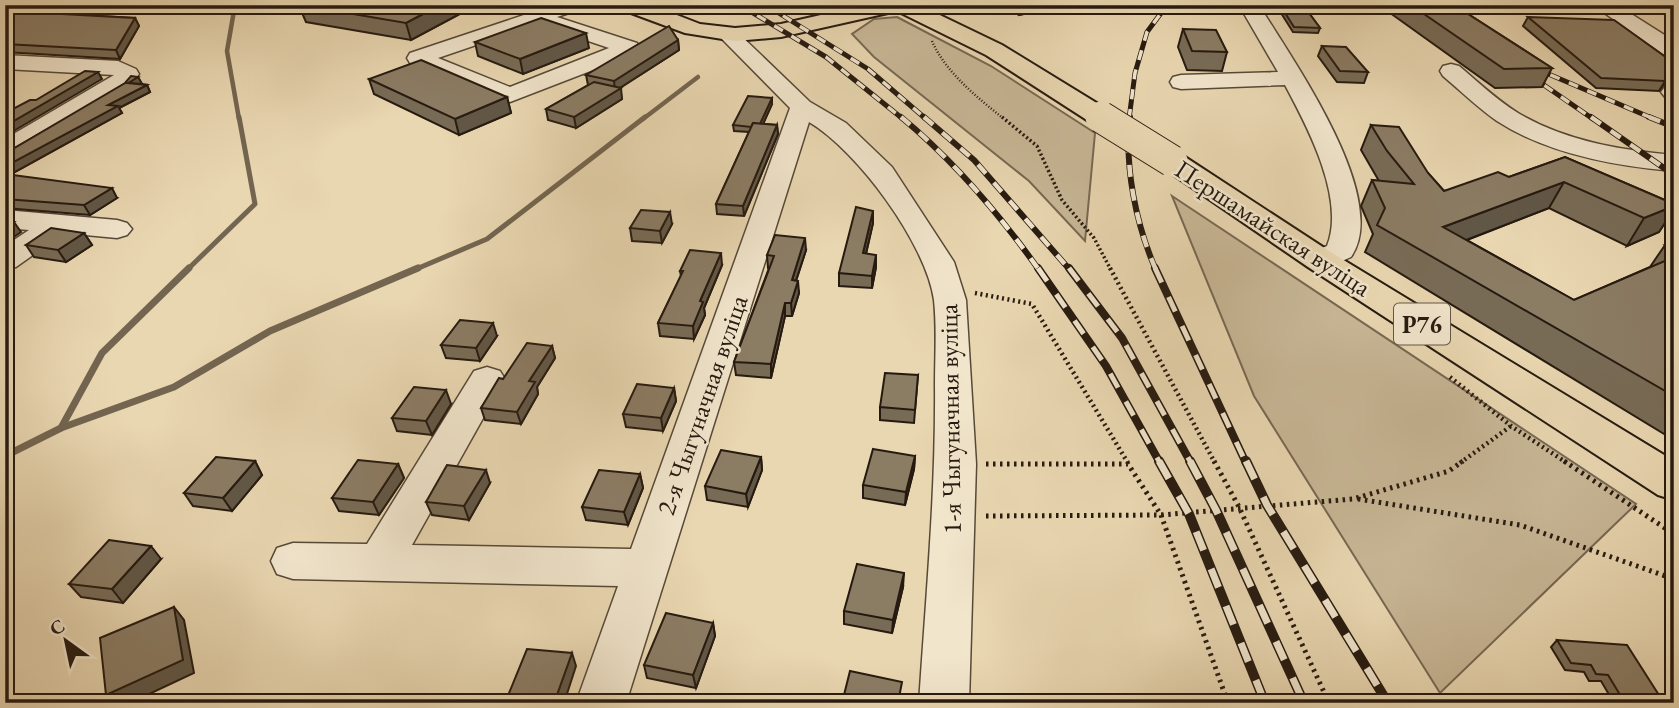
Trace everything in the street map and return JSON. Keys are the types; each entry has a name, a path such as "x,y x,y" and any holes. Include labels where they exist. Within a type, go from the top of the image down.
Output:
{"main road":[{"path":"631,5 700,30 728,34 801,26 895,5"},
{"name":"Першамайская вуліца","path":"902,5 995,50 1172,161 1320,260 1674,483"}],"street":[{"path":"537,17 629,48 510,95 418,58 537,17 574,5"},
{"path":"1249,5 1329,147 1348,228 1340,251 1320,260"},
{"path":"1603,5 1674,51"},
{"name":"1-я Чыгуначная вуліца","path":"728,34 802,107 837,128 882,173 939,262 948,294 956,464 944,703"},
{"path":"5,62 118,68 128,74 119,83 5,150"},
{"path":"1451,71 1510,119 1560,141 1604,152 1674,163"},
{"path":"1181,82 1291,78"},
{"name":"2-я Чыгуначная вуліца","path":"601,703 802,107"},
{"path":"5,219 117,229"},
{"path":"5,260 56,225"},
{"path":"381,561 487,379"},
{"path":"293,561 647,568"}],"path":[{"path":"930,36 938,55 980,99 1037,146 1062,201 1094,238 1239,507 1329,703"},
{"path":"948,294 981,293 1032,304 1161,516 1228,703"},
{"path":"954,516 1161,516 1353,499 1448,471 1511,426"},
{"path":"956,464 1128,464"},
{"path":"1353,499 1520,525 1674,579"}],"shaded area":[{"path":"897,17 991,66 1095,133 1085,241 1029,181 874,57 852,34 874,19"},
{"path":"1172,196 1636,504 1440,693 1254,396"}],"building":[{"path":"5,5 40,5 25,12 135,18 116,50 5,44"},
{"path":"300,5 440,5 406,23"},
{"path":"1280,5 1303,5 1320,28 1294,27"},
{"path":"1411,5 1454,5 1552,68 1504,69"},
{"path":"1528,17 1614,20 1674,63 1674,73 1665,81 1601,78"},
{"path":"541,18 586,33 520,59 475,42"},
{"path":"669,26 678,40 614,81 586,75"},
{"path":"1183,29 1216,30 1227,52 1192,51"},
{"path":"1322,46 1346,47 1368,72 1340,71"},
{"path":"421,60 507,97 455,119 369,79"},
{"path":"85,71 98,72 5,126 5,113 30,100 36,100"},
{"path":"131,76 138,77 128,83 147,85 108,105 118,106 10,164 5,164 5,151 125,83"},
{"path":"594,82 621,88 574,117 546,109"},
{"path":"748,96 772,98 760,124 753,123 751,127 733,125"},
{"path":"753,123 777,125 743,206 716,204"},
{"path":"1371,125 1399,127 1428,173 1444,191 1498,172 1509,177 1565,157 1674,204 1644,218 1564,182 1443,227 1574,300 1674,257 1674,396 1377,225 1385,208 1372,180 1414,184 1387,151"},
{"path":"5,174 112,188 84,205 5,199"},
{"path":"856,207 873,211 863,253 876,255 872,276 839,273"},
{"path":"641,210 670,212 660,231 630,228"},
{"path":"5,221 14,222 5,228"},
{"path":"51,228 84,233 58,250 26,245"},
{"path":"775,235 805,238 792,280 798,281 791,303 785,303 771,364 734,362 774,256 767,255"},
{"path":"1674,242 1674,249 1665,245"},
{"path":"690,250 721,253 700,301 703,302 693,326 658,323 683,271 680,271"},
{"path":"460,320 493,323 476,348 441,345"},
{"path":"527,343 552,346 529,381 535,382 517,412 481,408 499,378 503,379"},
{"path":"885,373 918,375 915,410 880,407"},
{"path":"637,384 674,388 661,418 623,414"},
{"path":"414,387 446,390 426,421 392,418"},
{"path":"873,449 915,456 906,492 863,485"},
{"path":"721,450 761,457 746,494 705,486"},
{"path":"216,457 255,461 223,498 184,493"},
{"path":"358,460 398,464 373,502 332,498"},
{"path":"447,465 486,470 464,506 426,502"},
{"path":"599,470 640,474 624,512 582,507"},
{"path":"109,540 151,546 112,589 69,584"},
{"path":"857,564 904,573 893,620 844,611"},
{"path":"174,607 183,660 106,695 100,638"},
{"path":"666,613 713,623 693,675 644,665"},
{"path":"1557,640 1627,645 1664,703 1625,703 1608,675 1596,674 1591,665 1571,663"},
{"path":"527,649 572,653 554,703 505,703"},
{"path":"850,671 902,682 898,703 842,703"}],"waterway":[{"path":"235,5 227,51 239,119"},
{"path":"643,119 698,77"},
{"path":"187,270 255,204 239,117"},
{"path":"414,270 487,239 645,117"},
{"path":"61,428 102,353 189,268"},
{"path":"61,428 174,387 270,331 418,268"},
{"path":"5,456 61,428"}],"railway":[{"path":"740,5 826,57 903,119"},
{"path":"766,5 868,69 926,119"},
{"path":"1129,119 1135,73 1147,32 1167,5"},
{"path":"1532,67 1654,119"},
{"path":"1528,74 1593,119"},
{"path":"901,117 939,151 975,189 1039,270"},
{"path":"924,117 974,160 1070,270"},
{"path":"1130,117 1129,155 1133,195 1156,270"},
{"path":"1591,117 1674,175"},
{"path":"1649,117 1654,119"},
{"path":"1654,119 1674,127"},
{"path":"1038,268 1106,366 1160,463"},
{"path":"1069,268 1122,338 1191,463"},
{"path":"1155,268 1246,463"},
{"path":"1159,461 1189,514 1265,703"},
{"path":"1190,461 1216,510 1304,703"},
{"path":"1246,461 1267,505 1388,703"}]}
